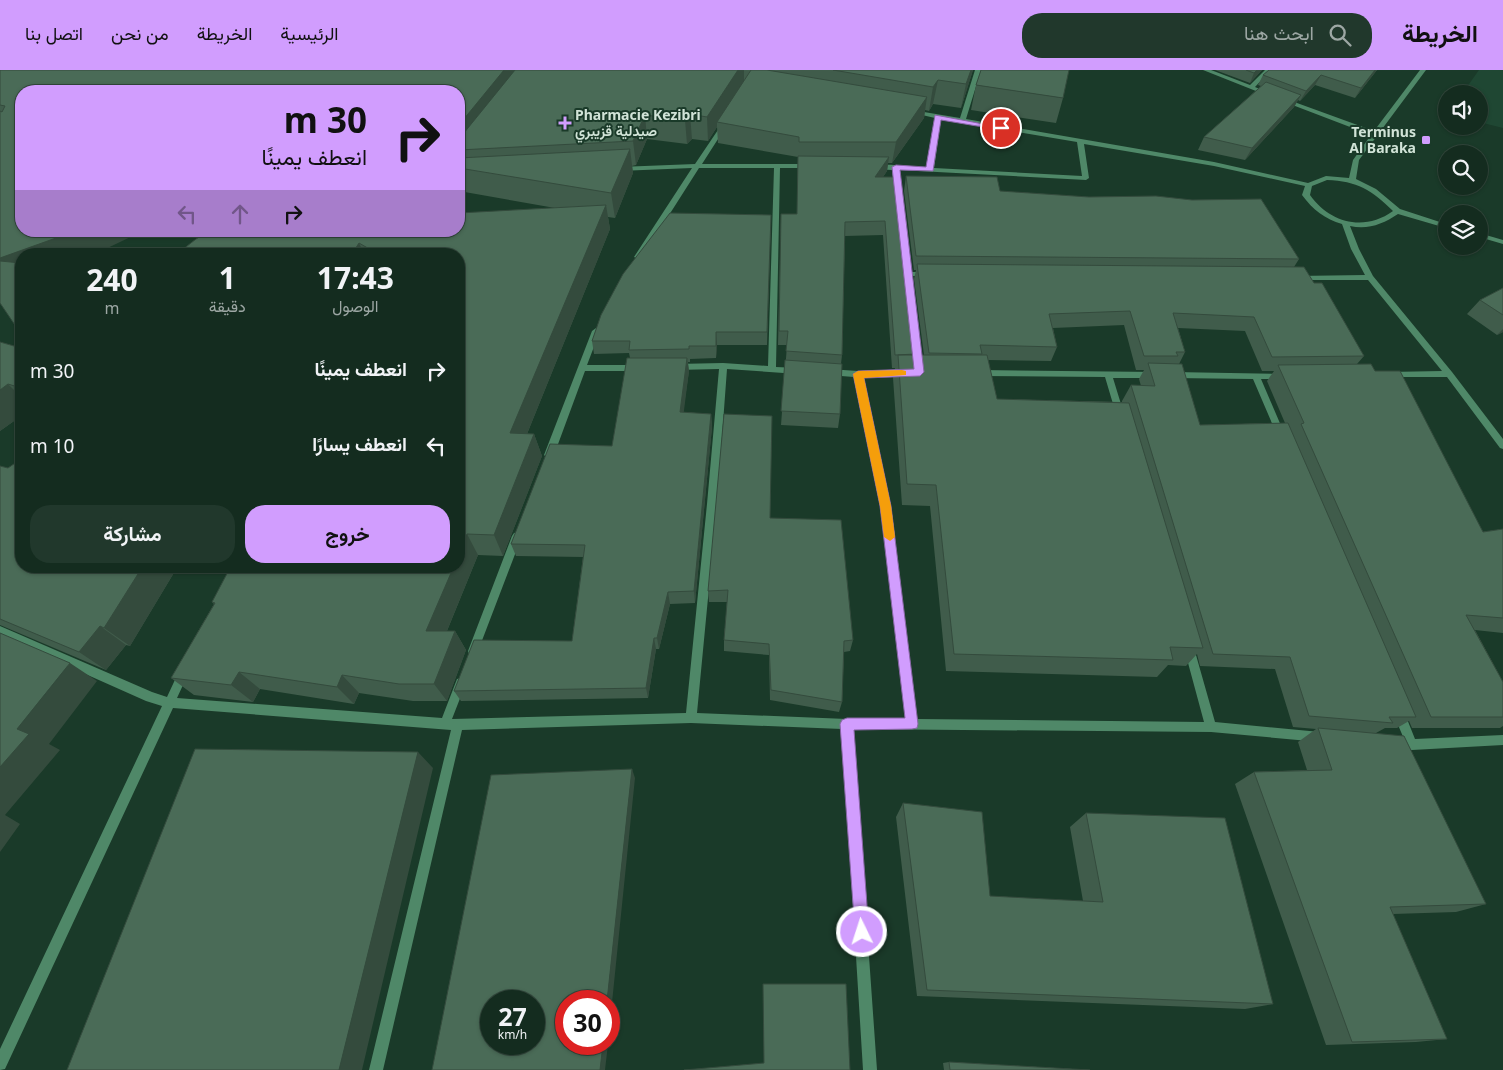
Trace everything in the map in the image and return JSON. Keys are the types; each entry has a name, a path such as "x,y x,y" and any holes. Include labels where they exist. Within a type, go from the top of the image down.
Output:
{"street":[{"path":"962,121 978,70"},
{"path":"1206,70 1374,134"},
{"path":"1251,87 1268,70"},
{"path":"1352,180 1356,160 1423,70"},
{"path":"908,112 1214,164 1309,186 1326,178 1352,180 1382,194 1397,211 1438,224"},
{"path":"630,269 729,116"},
{"path":"930,169 938,117"},
{"path":"866,167 1086,178 1080,142"},
{"path":"609,170 697,166 817,166"},
{"path":"772,369 777,166"},
{"path":"896,167 906,274 920,372"},
{"path":"1309,186 1306,194 1312,205 1325,215 1344,223 1374,224 1385,220 1397,211"},
{"path":"1344,223 1370,277 1449,374 1503,446"},
{"path":"1488,238 1503,242"},
{"path":"906,274 936,274"},
{"path":"1291,278 1370,277"},
{"path":"543,469 602,319"},
{"path":"691,718 712,504 723,366"},
{"path":"668,367 723,366 810,371"},
{"path":"582,368 649,368"},
{"path":"820,372 858,374 930,372"},
{"path":"969,373 1295,376"},
{"path":"858,374 886,506 912,724"},
{"path":"1108,374 1122,420"},
{"path":"1382,375 1449,374"},
{"path":"1256,376 1287,449"},
{"path":"470,660 522,523"},
{"path":"0,631 150,697 169,702 458,726 691,718 847,724 1211,727 1336,738"},
{"path":"1184,633 1211,727"},
{"path":"0,1064 190,660"},
{"path":"445,724 466,670"},
{"path":"1394,700 1412,745"},
{"path":"847,724 870,1070"},
{"path":"376,1070 458,726"},
{"path":"1384,742 1412,745 1503,740"}],"shaded area":[{"path":"1479,70 1503,70 1503,128 1488,124 1488,85 1468,85"}],"building":[{"path":"0,70 504,70 465,118 465,85 15,85 15,237 58,237 28,248 15,248 15,253 0,258 0,111 2,112 5,106 0,105"},
{"path":"515,70 738,70 707,117 690,114 685,120 645,115 633,141 465,150 465,132"},
{"path":"751,70 767,70 927,97 896,142 799,142 799,137 717,122"},
{"path":"833,70 971,70 966,84 938,80 933,87"},
{"path":"981,70 1069,70 1063,98 976,85"},
{"path":"1246,70 1257,70 1254,73"},
{"path":"1269,70 1375,70 1361,88 1321,75 1306,91 1263,75"},
{"path":"1266,82 1301,95 1252,148 1204,137"},
{"path":"630,149 611,193 465,169 465,158"},
{"path":"798,156 889,157 875,177 895,177 905,258 903,260 916,354 895,355 885,221 845,222 842,355 786,351 788,331 779,331 781,214 797,214"},
{"path":"906,176 997,177 1000,191 1089,197 1156,196 1192,200 1261,199 1299,259 916,256"},
{"path":"606,205 510,433 534,434 494,535 467,534 465,539 465,248 368,248 359,243 356,248 185,248 199,237 465,237 465,213"},
{"path":"670,213 771,215 767,332 716,332 716,346 689,346 689,349 629,350 630,341 592,341 601,315 623,274"},
{"path":"0,261 15,262 15,325 0,303"},
{"path":"917,264 1304,267 1314,283 1322,283 1364,356 1272,357 1254,317 1173,313 1185,352 1176,352 1178,356 1144,356 1130,311 1049,314 1057,347 980,345 982,354 929,353"},
{"path":"1503,288 1503,315 1480,300"},
{"path":"0,342 15,346 15,386 8,384 0,390"},
{"path":"898,355 987,355 997,399 1129,403 1203,648 1170,647 1173,660 954,654 936,485 907,484"},
{"path":"627,358 687,358 680,412 711,414 694,591 668,592 657,638 654,638 646,688 454,691 474,640 572,641 585,545 511,544 550,444 612,446"},
{"path":"785,360 842,364 840,414 781,411"},
{"path":"1148,363 1182,364 1200,425 1288,423 1416,717 1389,717 1393,723 1309,716 1290,657 1213,654 1131,385 1155,386"},
{"path":"1371,364 1375,371 1400,371 1483,532 1503,529 1503,618 1466,615 1503,682 1503,717 1431,717 1301,424 1304,423 1278,365"},
{"path":"724,414 772,416 770,518 841,520 853,640 844,641 842,702 771,690 769,644 724,640 728,590 708,591"},
{"path":"15,463 15,573 139,573 104,628 100,626 79,652 0,619 0,466 8,468"},
{"path":"227,573 451,573 426,631 455,631 434,684 399,684 342,675 337,687 239,672 231,685 171,678 215,603 212,602"},
{"path":"0,633 70,663 17,729 29,734 0,767"},
{"path":"1318,728 1404,736 1486,904 1390,907 1447,1039 1352,1042 1254,772 1332,770"},
{"path":"195,749 418,752 339,1070 67,1070"},
{"path":"632,769 608,990 555,990 555,1055 602,1055 600,1070 432,1070 491,775"},
{"path":"903,803 982,812 990,896 1103,902 1086,813 1225,818 1273,1004 927,990"},
{"path":"763,984 846,984 850,1070 684,1070 764,1063"},
{"path":"949,1062 1090,1070 950,1070"}],"slow traffic":[{"path":"890,537 886,506 858,374 902,373"}],"place":[{"name":"Pharmacie Kezibri صيدلية قزيبري","path":"565,123"},
{"name":"Terminus Al Baraka","path":"1426,140"}],"route":[{"path":"862,932 847,724 912,724 886,506 858,374 920,372 906,274 896,167 930,169 938,117 1001,128"}]}
